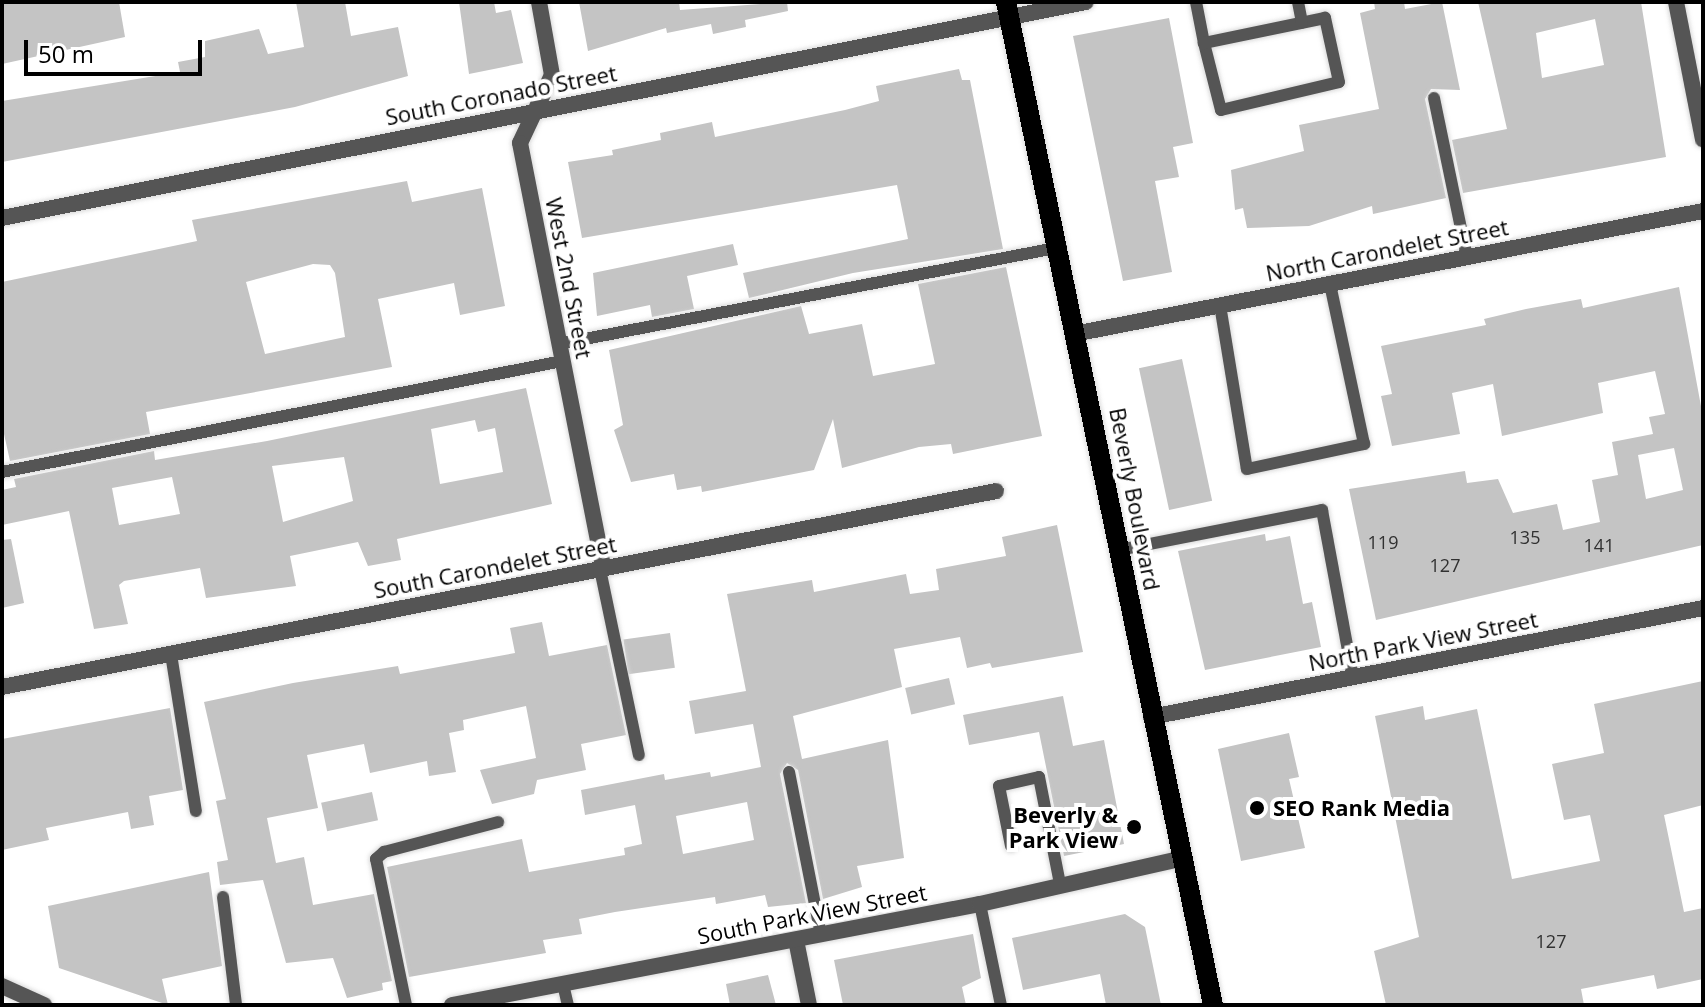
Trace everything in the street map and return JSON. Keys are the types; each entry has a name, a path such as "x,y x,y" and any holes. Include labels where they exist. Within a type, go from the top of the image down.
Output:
{"main road":[{"name":"Beverly Boulevard","path":"1008,10 1079,333 1151,717 1213,1005"}],"street":[{"name":"West 2nd Street","path":"539,2 552,75 520,143 601,568"},
{"name":"South Coronado Street","path":"2,218 1008,10 1086,2"},
{"path":"1676,2 1703,139"},
{"name":"North Carondelet Street","path":"1079,333 1703,211"},
{"name":"South Carondelet Street","path":"2,687 996,491"},
{"name":"North Park View Street","path":"1151,717 1703,608"},
{"name":"South Park View Street","path":"452,1005 980,904 1180,859"},
{"path":"796,940 809,1005"},
{"path":"2,986 44,1005"}],"lane":[{"path":"1196,2 1204,43 1221,110 1339,82 1325,18 1204,43"},
{"path":"1298,2 1302,23"},
{"path":"1434,98 1467,257"},
{"path":"559,344 1061,247"},
{"path":"1220,305 1247,469 1364,444 1330,284"},
{"path":"2,472 562,361"},
{"path":"1119,550 1322,510 1353,677"},
{"path":"601,568 639,755"},
{"path":"171,654 196,811"},
{"path":"789,772 821,935"},
{"path":"1011,846 999,786 1039,777 1060,884"},
{"path":"406,1005 376,859 384,852 498,822"},
{"path":"223,897 236,1005"},
{"path":"980,904 1001,1005"},
{"path":"563,984 568,1005"}],"building":[{"path":"2,2 119,2 125,37 2,64"},
{"path":"296,2 345,2 351,36 398,27 408,76 295,107 2,162 2,101 180,72 178,62 205,57 205,41 259,29 268,54 304,47"},
{"path":"459,2 494,2 496,13 511,10 523,63 469,74"},
{"path":"579,2 679,2 680,10 787,2 788,11 745,20 746,27 713,34 711,24 667,33 666,28 588,51"},
{"path":"1374,2 1404,2 1405,9 1442,2 1460,90 1431,89 1425,99 1446,198 1373,214 1372,206 1309,226 1247,228 1243,208 1235,210 1231,170 1304,151 1299,125 1379,109 1360,13 1375,9"},
{"path":"1478,2 1641,2 1666,157 1463,193 1452,140 1507,129","holes":["1595,19 1604,65 1542,78 1536,33"]},
{"path":"1169,18 1193,143 1173,147 1179,177 1155,181 1172,272 1123,281 1073,36"},
{"path":"959,69 962,80 970,80 1003,249 853,273 749,298 743,273 908,239 897,185 582,238 568,162 613,155 612,150 661,140 660,133 712,122 715,137 845,110 879,101 876,86"},
{"path":"407,181 412,202 482,188 505,306 460,315 454,283 378,299 392,367 146,412 150,434 10,461 2,425 2,282 197,241 192,220","holes":["313,264 330,265 335,273 345,337 265,354 246,282"]},
{"path":"733,244 738,265 687,276 694,309 652,317 650,305 597,316 593,273"},
{"path":"1006,267 1042,436 953,454 951,444 919,447 842,468 833,419 814,470 702,492 701,486 677,490 674,474 631,482 614,430 623,425 609,350 801,306 809,334 862,324 873,376 935,364 918,284"},
{"path":"1679,287 1703,417 1703,545 1376,620 1349,489 1465,471 1467,483 1498,479 1513,513 1557,504 1563,530 1600,522 1592,480 1618,475 1612,442 1653,434 1649,417 1665,414 1655,371 1598,383 1603,413 1502,436 1493,384 1452,393 1460,434 1392,446 1381,396 1392,394 1381,346 1486,325 1484,319 1526,309 1581,299 1583,308","holes":["1674,448 1683,490 1646,499 1638,455"]},
{"path":"1182,359 1212,501 1169,510 1139,368"},
{"path":"526,388 552,504 397,539 401,560 368,566 358,542 290,556 296,586 206,598 200,568 124,581 119,585 128,624 94,629 69,511 2,525 2,490 16,487 14,479 154,451 155,460 267,441","holes":["475,420 478,432 495,428 503,472 440,484 431,429","344,457 353,501 283,522 272,466","172,477 180,514 119,525 112,488"]},
{"path":"1057,525 1083,652 992,668 990,663 967,668 960,637 894,649 902,687 793,716 802,759 888,740 904,858 857,866 862,887 823,899 798,770 787,763 780,774 806,903 768,907 765,895 716,904 715,897 615,912 579,919 582,934 543,940 546,953 409,977 387,867 522,839 529,872 625,855 624,848 642,844 635,805 585,815 581,790 664,774 665,780 710,772 711,777 761,767 753,724 695,734 689,701 746,691 727,594 812,580 814,592 906,574 910,594 939,590 936,569 1006,556 1002,537","holes":["747,802 754,840 683,854 676,816"]},
{"path":"1265,534 1266,541 1290,536 1303,604 1312,602 1321,647 1205,670 1178,551"},
{"path":"11,539 24,603 2,608 2,540"},
{"path":"542,622 549,656 607,645 626,735 581,744 586,770 537,780 534,794 492,804 480,770 536,758 526,706 463,720 464,730 449,733 456,772 429,776 427,761 370,773 364,744 307,755 318,808 267,818 276,863 304,857 313,905 374,894 392,981 382,983 383,990 347,998 333,958 286,963 263,880 220,885 217,862 228,860 216,801 226,799 204,702 293,683 398,666 400,674 515,653 510,628"},
{"path":"670,633 675,668 628,674 623,640"},
{"path":"949,678 955,704 911,714 905,688"},
{"path":"1703,681 1703,805 1664,815 1684,912 1703,908 1703,979 1657,989 1654,975 1581,989 1584,1005 1386,1005 1374,951 1419,937 1375,716 1423,706 1425,720 1477,709 1512,879 1600,861 1590,815 1564,820 1552,764 1604,753 1594,704"},
{"path":"1063,696 1073,746 1104,740 1124,844 1064,856 1039,732 969,745 963,715"},
{"path":"170,708 183,790 149,796 154,825 131,829 128,812 46,828 49,840 2,850 2,739"},
{"path":"1289,733 1299,777 1289,779 1305,848 1241,861 1218,749"},
{"path":"372,792 378,820 327,831 321,803"},
{"path":"209,872 222,966 162,979 168,1005 59,968 48,906"},
{"path":"1125,914 1145,927 1161,1005 1106,1005 1100,974 1023,990 1012,938"},
{"path":"973,934 981,978 962,987 966,1005 843,1005 834,960"},
{"path":"768,975 776,1005 730,1005 726,984"}],"place":[{"name":"SEO Rank Media","path":"1257,808"},
{"name":"Beverly & Park View","path":"1134,827"}]}
